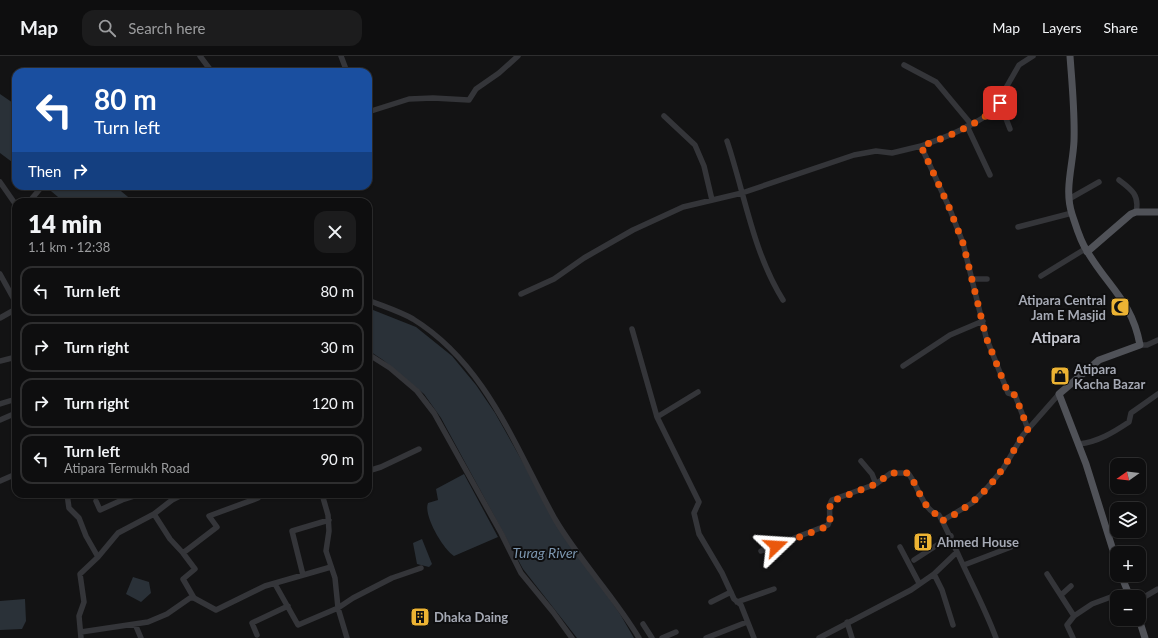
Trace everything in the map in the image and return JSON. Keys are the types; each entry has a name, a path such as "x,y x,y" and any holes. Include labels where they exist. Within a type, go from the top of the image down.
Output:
{"main road":[{"path":"1070,56 1074,141 1069,199 1072,213 1086,251 1126,304 1136,324 1140,345 1100,360 1059,394 1080,444 1111,546"},
{"path":"1086,251 1131,214 1136,212 1158,212"},
{"path":"1141,626 1145,638"}],"street":[{"path":"200,56 209,68"},
{"path":"341,56 346,68"},
{"path":"372,111 409,99 433,98 470,100 476,89 499,73 518,56"},
{"path":"521,294 554,279 584,258 656,218 683,207 742,193 854,155 876,151 892,153 921,146 949,136 993,112 1000,103 1003,93 1019,65 1033,56"},
{"path":"904,65 936,82 969,125 990,175"},
{"path":"1000,103 1010,129"},
{"path":"664,116 695,145 704,166 712,200"},
{"path":"727,141 758,252 783,300"},
{"path":"921,146 949,207 963,243 986,337 1008,393 1015,394 1028,429"},
{"path":"1119,180 1132,190 1136,196 1138,205 1136,212"},
{"path":"0,182 12,199"},
{"path":"1069,199 1099,182"},
{"path":"32,198 39,190"},
{"path":"1018,227 1072,213"},
{"path":"1040,276 1086,251"},
{"path":"0,274 12,296"},
{"path":"972,278 987,279"},
{"path":"372,302 412,318 440,339 472,371 497,408 556,520 625,615 639,638"},
{"path":"0,318 12,311"},
{"path":"904,366 950,335 983,321"},
{"path":"632,329 656,417 699,502 694,513 699,534 722,573 731,592 737,602 741,605 754,638"},
{"path":"1140,345 1147,345 1158,340"},
{"path":"372,357 390,368 417,391 434,413 501,533 521,573 554,612 572,638"},
{"path":"0,361 12,358"},
{"path":"656,417 698,392"},
{"path":"942,521 972,503 987,488 1003,469 1016,445 1028,429 1059,394"},
{"path":"1080,444 1100,439 1120,428 1129,422 1131,413 1158,394"},
{"path":"0,404 12,400"},
{"path":"0,420 12,415"},
{"path":"372,470 381,468 419,449"},
{"path":"861,461 872,474 876,484"},
{"path":"762,551 828,526 830,521 830,502 876,484 891,473 908,473 915,481 927,506 933,514 939,515 951,536 957,552 976,588 996,638"},
{"path":"0,482 12,476"},
{"path":"68,498 69,508 79,518 86,536 98,557"},
{"path":"96,502 100,510 119,498"},
{"path":"176,498 154,514 118,533 98,557 80,574 84,602 79,616 81,635 159,618 167,614 186,599 194,598"},
{"path":"182,553 217,527 209,516 258,498"},
{"path":"323,498 328,520 326,551 334,578 338,608 347,638"},
{"path":"154,514 170,539 195,568 183,579 194,598 216,610 265,586 331,567"},
{"path":"303,575 292,531 328,520"},
{"path":"914,560 951,536"},
{"path":"900,547 919,583"},
{"path":"964,565 1011,547"},
{"path":"819,638 899,596 934,574 957,552"},
{"path":"275,584 298,625 338,608 392,578 421,568"},
{"path":"934,574 942,590 953,625"},
{"path":"1047,574 1074,616"},
{"path":"1061,595 1071,586"},
{"path":"737,602 774,589"},
{"path":"1146,596 1158,589"},
{"path":"711,602 731,592"},
{"path":"1073,638 1067,625 1074,616 1092,604 1110,599"},
{"path":"257,635 252,623 288,606"},
{"path":"706,638 747,622"},
{"path":"847,622 852,638"},
{"path":"135,624 141,638"},
{"path":"643,624 652,638"},
{"path":"662,638 676,632"}],"water":[{"path":"0,94 12,102 12,162 0,153"},
{"path":"50,190 120,190 129,198 59,198"},
{"name":"Turag River","path":"372,310 416,327 452,356 476,385 495,413 557,523 620,614 634,638 577,638 523,569 441,418 424,394 372,353"},
{"path":"464,474 498,537 454,556 435,531 428,515 427,508 428,503 438,500 436,489"},
{"path":"422,539 432,564 429,567 417,564 413,543"},
{"path":"133,577 149,582 151,593 141,602 126,594"},
{"path":"25,599 26,621 22,629 0,630 0,601"}],"place":[{"name":"Atipara Central Jam E Masjid","path":"1120,307"},
{"name":"Atipara Kacha Bazar","path":"1060,376"},
{"name":"Ahmed House","path":"923,542"},
{"name":"Dhaka Daing","path":"420,617"}],"district":[{"name":"Atipara","path":"1056,338"}],"route":[{"path":"776,546 828,526 830,521 830,502 832,500 876,484 891,473 896,472 908,473 915,481 922,498 933,514 939,515 942,521 948,519 972,503 987,488 1003,469 1016,445 1028,429 1015,394 1008,393 999,365 992,354 986,337 970,265 963,243 949,207 921,146 949,136 993,112 1000,103"}]}
